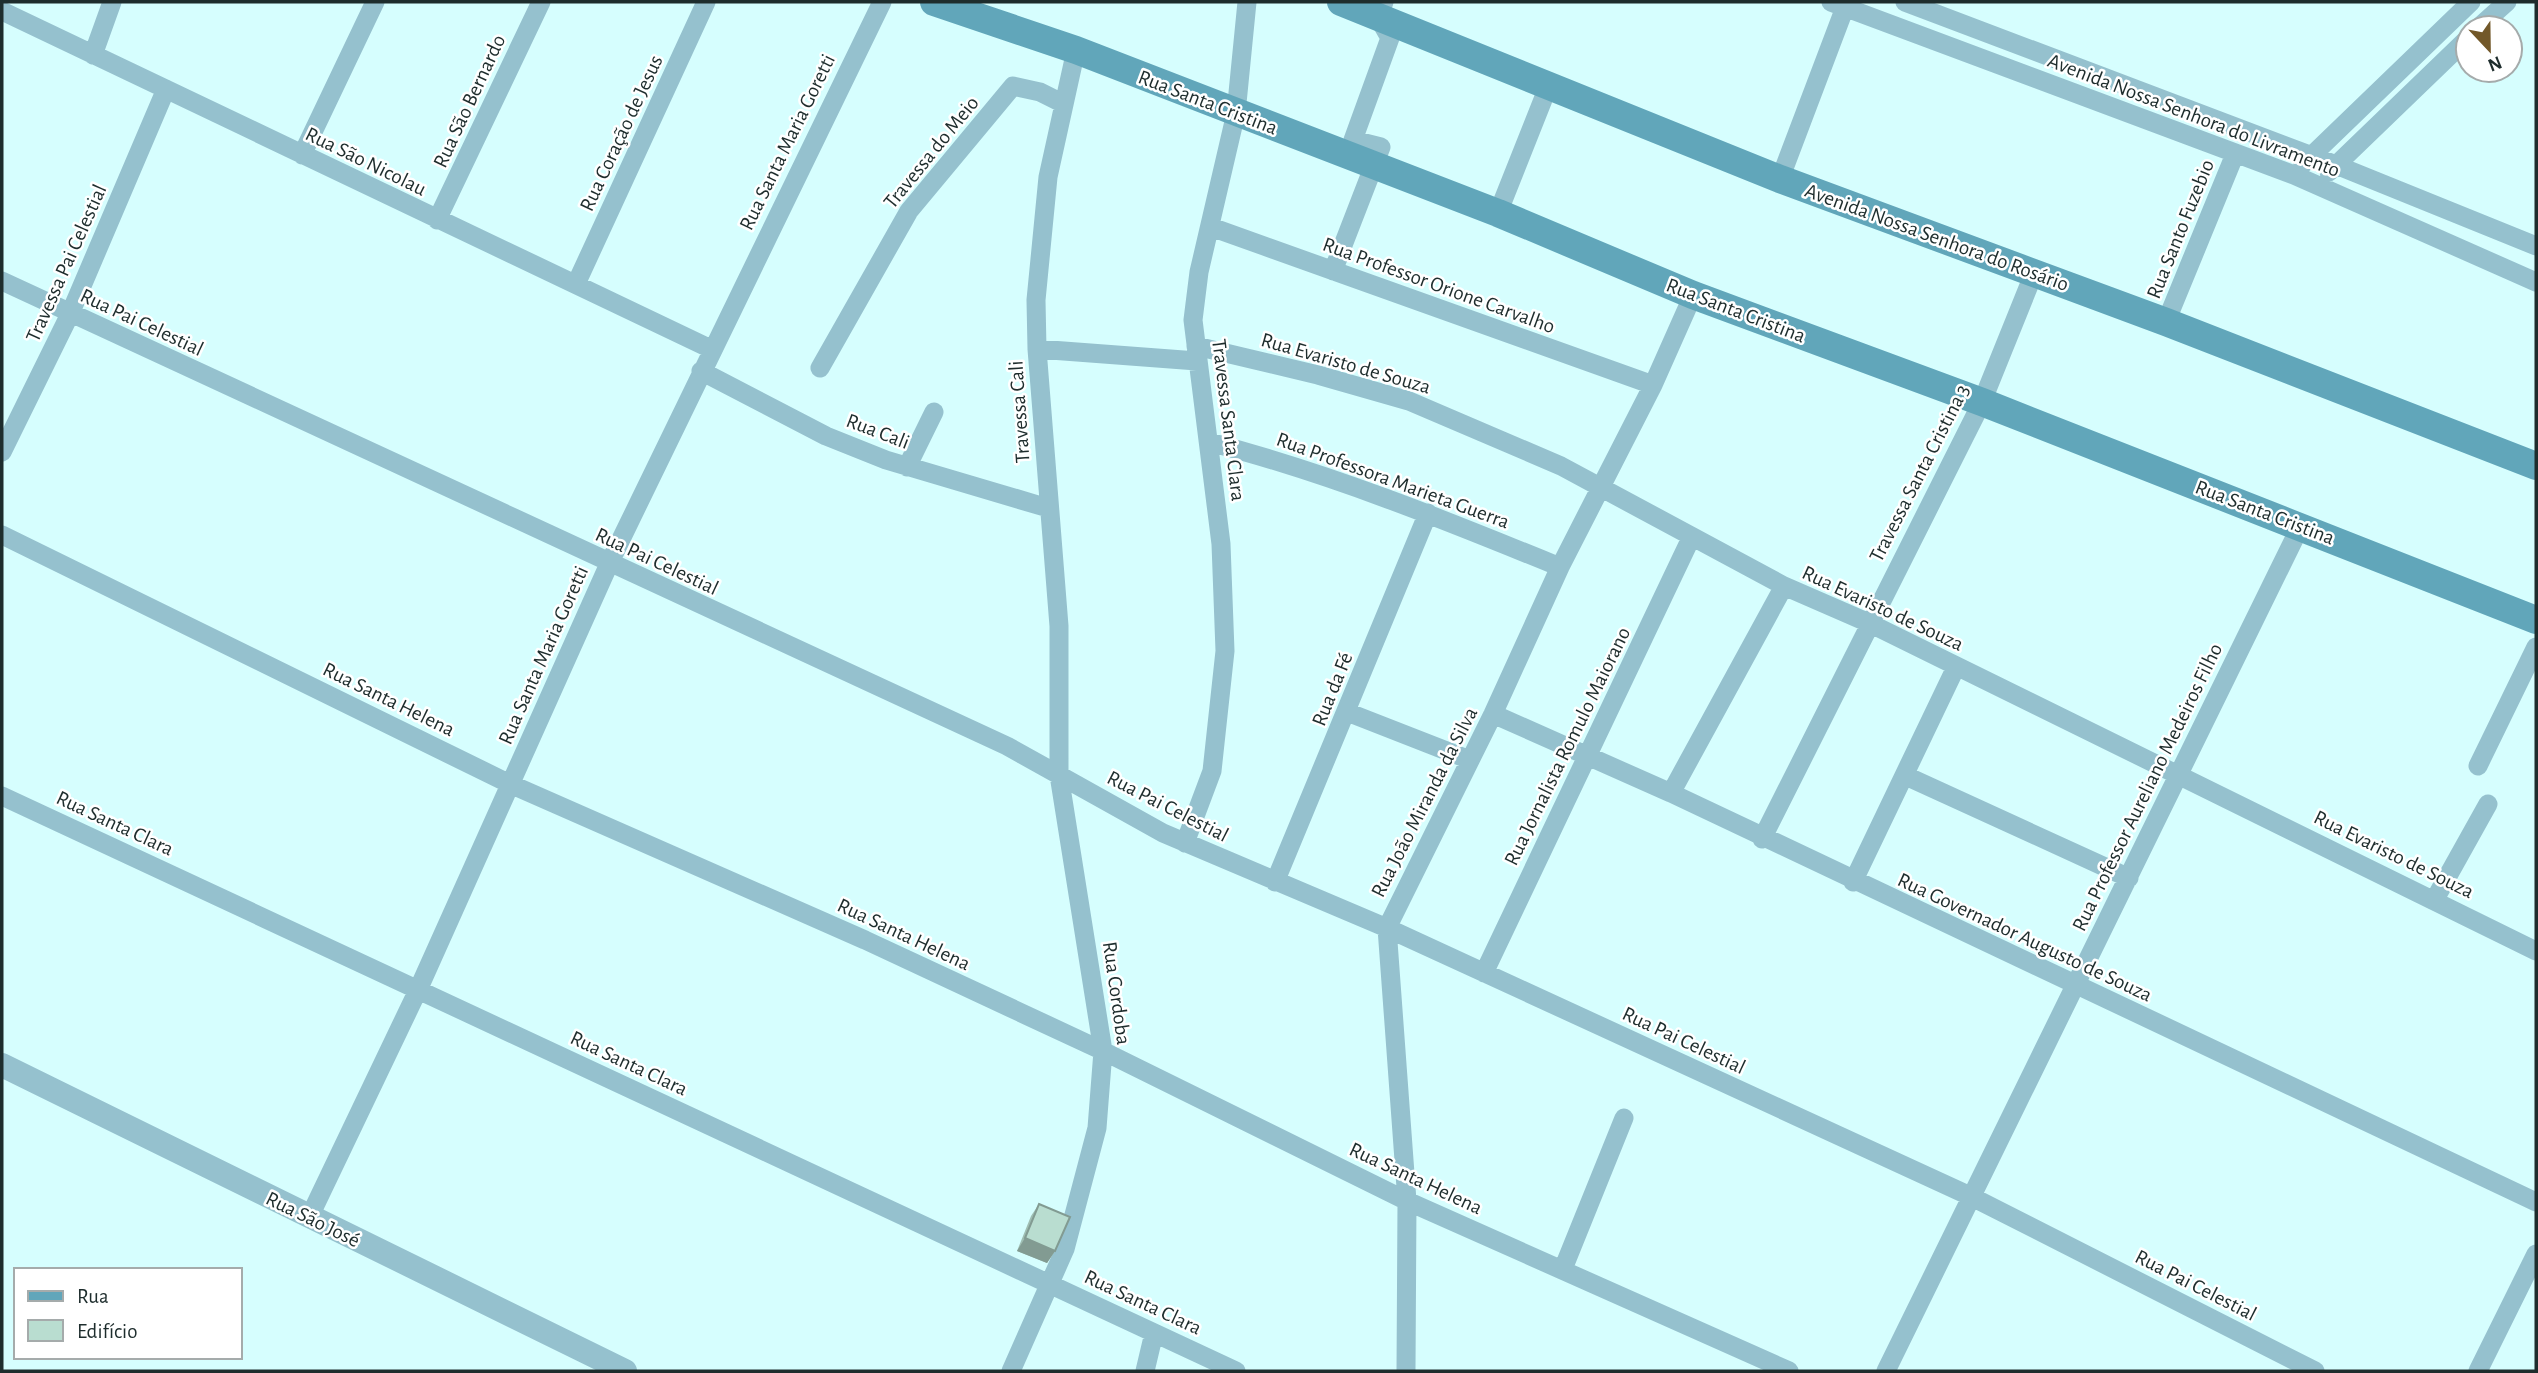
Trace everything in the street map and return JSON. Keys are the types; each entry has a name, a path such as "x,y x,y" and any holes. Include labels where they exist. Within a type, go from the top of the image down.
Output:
{"main road":[{"name":"Rua Santa Cristina","path":"934,2 1076,50 1498,213 1693,296 1982,402 2301,525 2536,620"},
{"name":"Avenida Nossa Senhora do Rosário","path":"1341,2 1381,9 1548,87 1780,179 2166,322 2536,466"}],"street":[{"path":"93,55 112,2"},
{"path":"302,155 375,2"},
{"name":"Rua São Bernardo","path":"437,220 541,2"},
{"name":"Rua Coração de Jesus","path":"576,284 706,2"},
{"name":"Rua Santa Maria Goretti","path":"309,1217 418,990 609,564 711,349 882,2"},
{"name":"Travessa Santa Clara","path":"1185,843 1212,771 1225,651 1221,544 1193,320 1197,284 1236,113 1247,2"},
{"path":"1874,16 1890,2"},
{"name":"Avenida Nossa Senhora do Livramento","path":"1905,2 2311,155 2536,246"},
{"path":"2294,176 2311,155 2472,2"},
{"path":"1780,179 1841,4"},
{"name":"Avenida Nossa Senhora do Livramento","path":"1841,4 2294,176 2536,282"},
{"path":"1333,271 1381,147 1353,139 1390,38 1381,9"},
{"name":"Rua São Nicolau","path":"2,11 711,349"},
{"name":"Travessa Cali","path":"1059,775 1059,626 1048,508 1036,300 1048,177 1076,50"},
{"path":"2316,185 2454,51"},
{"name":"Travessa do Meio","path":"820,369 909,211 1013,86 1041,92 1064,104"},
{"path":"1498,213 1548,87"},
{"name":"Travessa Pai Celestial","path":"2,452 70,314 166,89"},
{"name":"Rua Santo Fuzebio","path":"2166,322 2235,154"},
{"name":"Rua Professor Orione Carvalho","path":"1210,227 1653,385"},
{"name":"Travessa Santa Cristina 3","path":"1762,839 1982,402 2034,273"},
{"name":"Rua Pai Celestial","path":"2,281 1007,746 1185,843 1387,928 1970,1196 2315,1371"},
{"name":"Rua João Miranda da Silva","path":"1406,1371 1408,1200 1387,928 1493,714 1560,567 1653,385 1693,296"},
{"name":"Rua Evaristo de Souza","path":"1037,349 1197,354 1318,375 1409,401 1561,466 1784,586 1869,623 2536,951"},
{"name":"Rua Cali","path":"701,372 826,436 907,467 1048,508"},
{"path":"907,467 934,412"},
{"name":"Rua Professora Marieta Guerra","path":"1209,442 1253,453 1428,513 1560,567"},
{"name":"Rua da Fé","path":"1275,882 1428,513"},
{"name":"Rua Professor Aureliano Medeiros Filho","path":"1886,1371 2301,525"},
{"name":"Rua Santa Helena","path":"2,534 510,784 865,940 1103,1051 1408,1200 1789,1371"},
{"name":"Rua Jornalista Romulo Maiorano","path":"1484,973 1691,538"},
{"path":"1671,793 1784,586"},
{"path":"2478,766 2536,647"},
{"path":"1853,882 1956,667"},
{"path":"1347,712 1470,760"},
{"name":"Rua Governador Augusto de Souza","path":"1493,714 1671,793 1762,839 2536,1202"},
{"name":"Rua Cordoba","path":"1011,1371 1052,1285 1065,1249 1097,1128 1103,1051 1059,775"},
{"path":"1906,776 2129,878"},
{"name":"Rua Santa Clara","path":"2,796 1236,1371"},
{"path":"2435,899 2488,804"},
{"name":"Rua São José","path":"2,1065 625,1371"},
{"path":"1563,1269 1624,1118"},
{"path":"2478,1371 2536,1254"},
{"path":"1145,1371 1154,1333"}],"building":[{"path":"1039,1204 1070,1217 1055,1251 1025,1238"}]}
